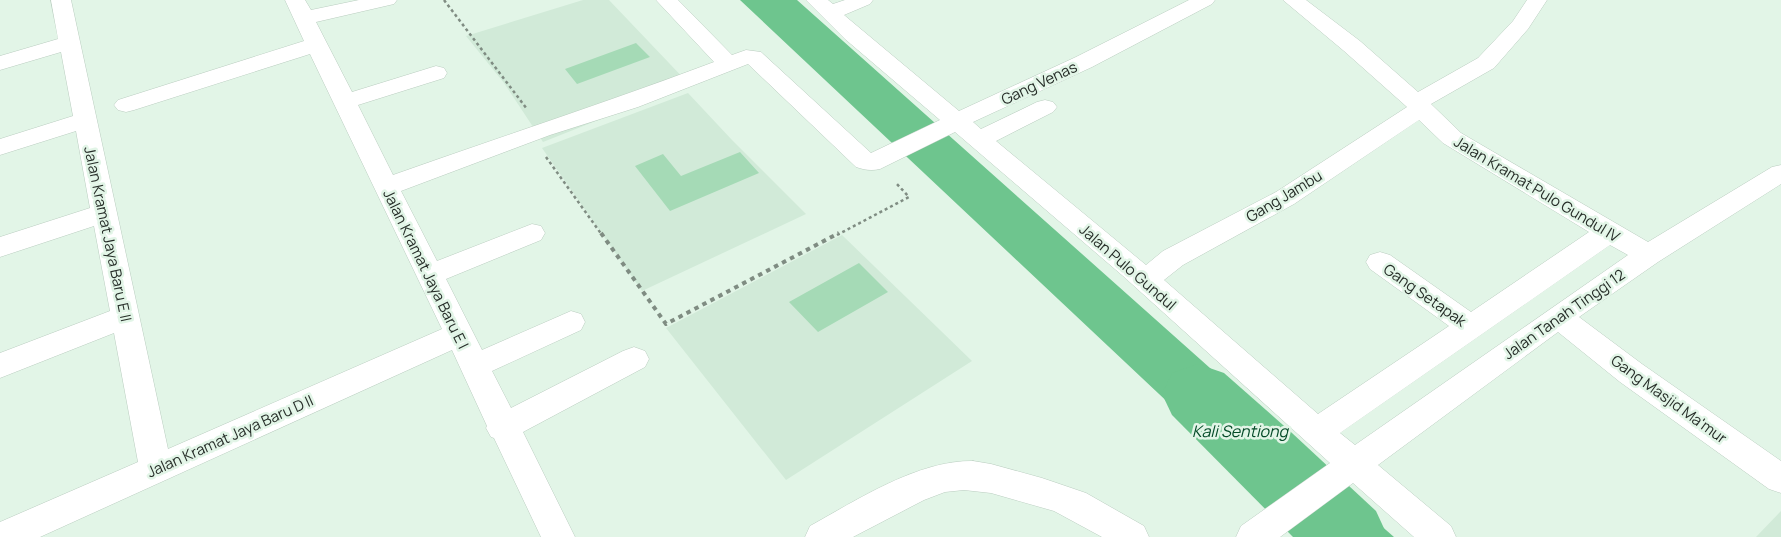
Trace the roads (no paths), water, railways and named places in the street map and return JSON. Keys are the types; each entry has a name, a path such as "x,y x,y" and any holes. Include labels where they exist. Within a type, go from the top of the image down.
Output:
{"street":[{"name":"Jalan Kramat Jaya Baru E II","path":"61,0 156,469"},
{"path":"300,9 388,0"},
{"path":"666,0 710,47 731,63"},
{"path":"823,7 863,0"},
{"name":"Gang Venas","path":"731,63 746,56 756,59 864,161 878,161 1084,62 1205,0"},
{"name":"Jalan Kramat Pulo Gundul IV","path":"1293,0 1352,46 1452,138 1643,252"},
{"name":"Gang Jambu","path":"1145,281 1173,258 1285,198 1419,106 1486,64 1522,25 1537,0"},
{"name":"Jalan Pulo Gundul","path":"823,7 955,123 978,140 1145,281 1319,435 1346,467 1439,537"},
{"name":"Jalan Kramat Jaya Baru E I","path":"300,9 502,428 558,537"},
{"path":"0,63 70,42"},
{"path":"126,105 318,44"},
{"path":"386,187 542,130 630,102 731,63"},
{"path":"345,102 436,73"},
{"path":"978,140 1045,106"},
{"path":"0,147 85,120"},
{"name":"Jalan Tanah Tinggi 12","path":"1253,537 1281,518 1346,467 1558,317 1643,252 1777,180"},
{"path":"0,247 104,213"},
{"path":"428,275 532,233"},
{"path":"1319,435 1471,327 1611,234"},
{"name":"Gang Setapak","path":"1380,262 1471,327"},
{"name":"Gang Masjid Ma'mur","path":"1558,317 1631,373 1781,479"},
{"path":"0,366 125,318"},
{"path":"473,367 571,322"},
{"name":"Jalan Kramat Jaya Baru D II","path":"2,537 457,335"},
{"path":"502,428 634,359"},
{"path":"822,537 870,510 920,486 946,478 973,474 991,477 1066,500 1095,514 1132,537"}],"water":[{"name":"Kali Sentiong","path":"740,0 797,0 1293,442 1265,456 1243,473"},
{"path":"1346,495 1394,537 1299,537 1297,535 1326,516"}],"waterway":[{"path":"1198,394 1265,456 1347,537"}]}
